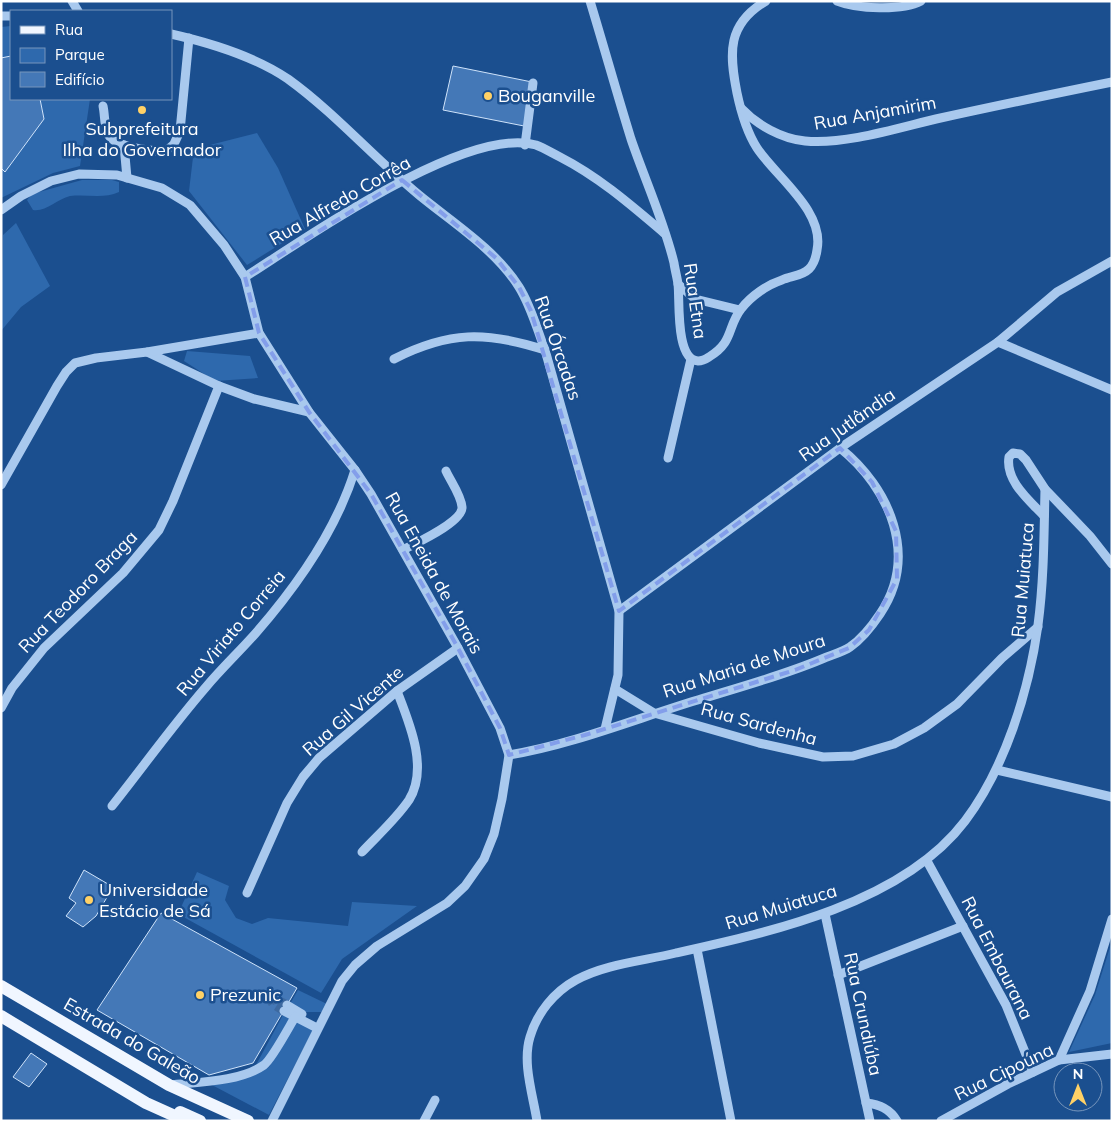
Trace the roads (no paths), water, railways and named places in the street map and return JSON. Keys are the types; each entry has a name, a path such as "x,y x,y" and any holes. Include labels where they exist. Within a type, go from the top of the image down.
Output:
{"main road":[{"name":"Estrada do Galeão","path":"1,986 169,1085 248,1121"},
{"path":"1,1016 146,1103 186,1121"},
{"path":"146,1103 184,1113 200,1121"}],"street":[{"name":"Rua Etna","path":"590,1 631,138 664,233 678,284 680,334 687,354 692,359 704,360 720,350 731,334 740,310 759,291 809,269 816,259 818,245 817,228 809,212 756,147 747,130 740,106"},
{"path":"740,106 730,53 737,29 751,10 766,1"},
{"path":"837,1 875,8 914,5 921,1"},
{"name":"Rua Órcadas","path":"172,34 207,42 246,58 287,79 329,113 402,180 496,258 519,287 531,311 545,350 618,611 618,675 605,729"},
{"path":"104,106 108,134 112,139 124,145 165,152 174,144 180,131 188,38"},
{"name":"Rua Anjamirim","path":"740,106 752,120 781,134 803,141 818,141 872,134 1112,82"},
{"path":"525,145 533,83"},
{"name":"Rua Alfredo Corrêa","path":"245,278 402,180 476,148 506,144 536,145 581,168 664,233"},
{"path":"124,145 128,178"},
{"name":"Rua Eneida de Morais","path":"1,210 21,196 51,181 79,174 128,178 162,188 190,205 224,245 245,278 259,333 309,412 356,470 403,550 500,728 509,755 494,834 484,859 465,886 447,903 377,946 355,965 342,981 272,1121"},
{"name":"Rua Jutlândia","path":"618,611 840,448 998,342 1057,292 1112,261"},
{"path":"678,284 695,299 740,310"},
{"path":"1,485 66,372 76,364 96,358 147,352 259,333"},
{"path":"394,359 424,344 454,338 484,337 514,340 545,350"},
{"path":"998,342 1112,390"},
{"path":"147,352 219,386 254,399 309,412"},
{"path":"668,458 692,359"},
{"name":"Rua Teodoro Braga","path":"1,708 12,688 44,648 124,573 159,530 173,501 219,386"},
{"name":"Rua Maria de Moura","path":"509,755 605,729 795,670 849,648 869,630 885,606 897,579 899,552 896,531 872,482 858,463 840,448"},
{"path":"1044,516 1019,488 1009,471 1009,457 1013,453 1020,454 1026,460 1046,489 1090,536 1112,564"},
{"name":"Rua Viriato Correia","path":"112,806 205,687 255,634 290,590 323,543 348,493 356,470"},
{"path":"403,550 448,525 460,515 462,508 459,497 446,472"},
{"name":"Rua Muiatuca","path":"537,1121 528,1064 529,1038 538,1017 553,996 576,980 606,969 697,949 825,914 887,886 928,860 964,823 997,770 1025,688 1038,626 1046,489"},
{"name":"Rua Sardenha","path":"615,689 654,713 792,752 823,758 853,756 894,744 924,728 957,704 1002,658 1038,626"},
{"name":"Rua Gil Vicente","path":"247,893 287,803 303,777 319,758 397,691 458,648"},
{"path":"362,852 400,812 410,798 416,784 417,764 414,740 397,691"},
{"path":"997,770 1112,797"},
{"name":"Rua Embaurana","path":"928,860 1006,1005 1033,1072"},
{"name":"Rua Crundiúba","path":"825,914 870,1121"},
{"path":"1059,1060 1090,991 1112,919"},
{"path":"838,975 964,926"},
{"path":"697,949 731,1121"},
{"path":"286,1008 318,1026 295,1016 286,1008"},
{"path":"169,1085 215,1081 246,1073 265,1065 295,1016"},
{"name":"Rua Cipoúna","path":"941,1121 1059,1060 1112,1054"},
{"path":"424,1121 435,1100"},
{"path":"866,1103 883,1108 893,1114 897,1121"}],"tunnel":[{"path":"284,1011 271,1001 275,999 287,1005"}],"place":[{"name":"Bouganville","path":"488,96"},
{"name":"Subprefeitura Ilha do Governador","path":"142,110"},
{"name":"Universidade Estácio de Sá","path":"89,900"},
{"name":"Prezunic","path":"200,995"}]}
